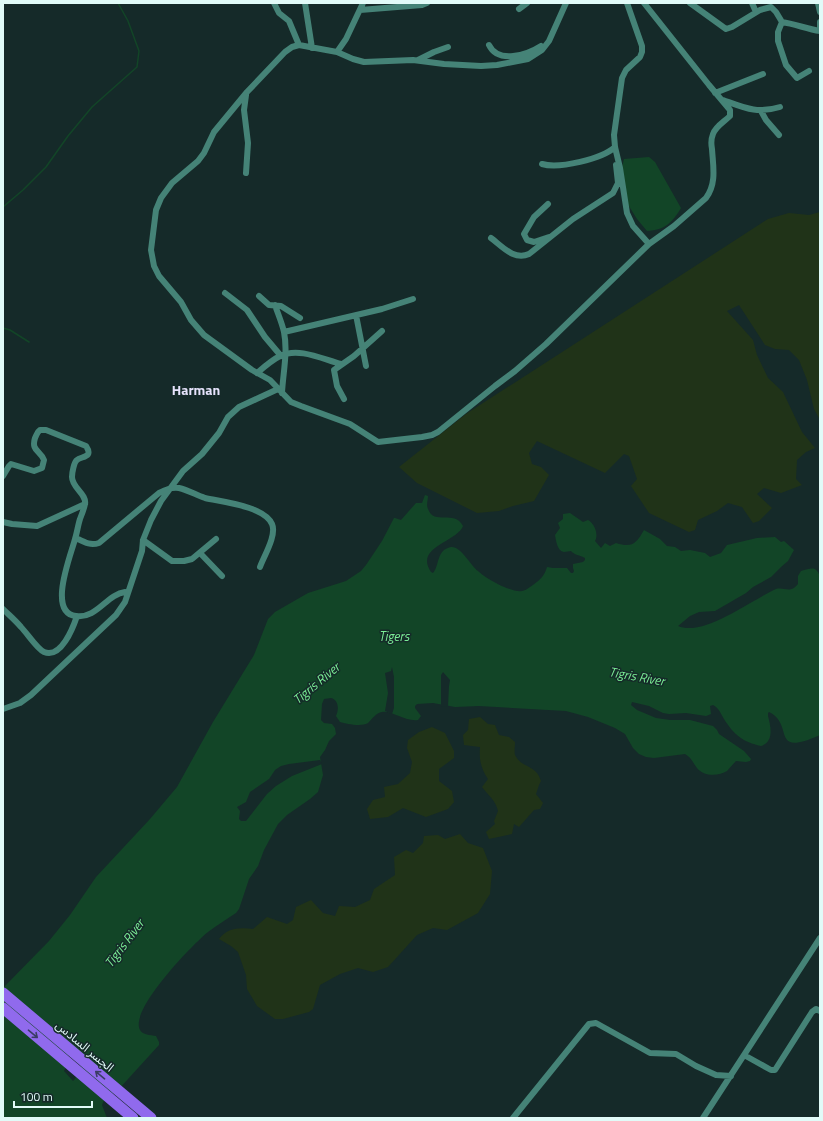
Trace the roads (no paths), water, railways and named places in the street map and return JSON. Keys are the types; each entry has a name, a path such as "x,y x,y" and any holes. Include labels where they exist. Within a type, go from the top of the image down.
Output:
{"highway":[{"name":"الجسر السادس","path":"3,993 151,1118"},
{"name":"الجسر السادس","path":"3,1008 133,1118"}],"street":[{"path":"274,3 279,13 289,21 299,45"},
{"path":"305,3 312,48"},
{"path":"373,3 381,8"},
{"path":"337,52 346,39 362,5 381,8 422,5 427,3"},
{"path":"520,9 526,3"},
{"path":"566,3 549,41 542,50 528,58 497,65 480,66 444,64 418,60 364,62 352,59 337,52 299,45 292,47 285,52 247,92 212,135 204,153 198,161 176,179 161,198 156,210 151,255 154,266 159,276 181,302 191,320 209,339 257,373 270,380 287,398 296,404 350,424 378,442 432,435 445,427 546,344 649,244 674,226 706,198 709,193 714,175 711,142 712,134 730,116 730,110 644,3"},
{"path":"491,238 511,254 522,256 529,254 573,219 611,196 616,190 618,183 614,129 622,78 626,70 640,57 642,52 642,46 627,3"},
{"path":"690,3 726,29 760,10 771,7 782,22"},
{"path":"752,3 756,12"},
{"path":"818,3 820,12"},
{"path":"782,22 790,23 802,28 820,31 820,22"},
{"path":"782,22 778,32 778,38 786,65 797,78 809,71"},
{"path":"489,45 500,56 506,56 532,51 549,41"},
{"path":"418,60 448,47"},
{"path":"716,93 763,74"},
{"path":"246,173 248,143 244,106 247,92"},
{"path":"722,99 748,110 761,111 780,107"},
{"path":"761,111 766,120 779,135"},
{"path":"542,164 556,166 598,157 616,150"},
{"path":"616,150 627,213 633,226 649,244"},
{"path":"548,204 534,217 524,234 530,242 551,237"},
{"path":"225,293 247,310 261,331 283,355"},
{"path":"259,296 269,305 281,306 300,318"},
{"path":"284,332 388,307 413,299"},
{"path":"275,305 284,332 280,391"},
{"path":"356,315 366,366"},
{"path":"344,398 339,390 333,372 335,368 382,332"},
{"path":"257,373 283,355 298,353 341,364"},
{"path":"3,709 20,703 31,695 116,616 127,595 142,552 143,540 156,510 183,471 202,454 219,433 228,418 239,408 280,391"},
{"path":"3,476 11,464 34,471 42,468 44,460 33,444 38,431 40,430 46,430 84,444 88,452 86,456 77,459 72,477 74,485 84,497 85,504 66,569 62,596 63,604 66,611 71,615 77,616 90,614 122,592 127,595"},
{"path":"76,538 86,544 94,545 102,541 166,489 179,488 206,498 247,508 269,519 274,530 273,536 260,567"},
{"path":"3,522 37,526 85,504"},
{"path":"143,540 172,561 184,561 192,559 216,539"},
{"path":"200,553 222,576"},
{"path":"3,609 20,626 40,650 50,653 64,643 68,638 77,616"},
{"path":"703,1118 820,938"},
{"path":"744,1055 771,1070 775,1070 812,1012 816,1009 820,1011"},
{"path":"513,1118 589,1024 596,1023 650,1053 676,1054 696,1066 716,1075 731,1076"}],"water":[{"path":"649,157 655,162 681,208 667,225 659,229 647,231 627,203 622,167 624,159"},
{"name":"Tigers","path":"425,495 428,496 427,506 431,514 439,517 455,519 463,526 459,532 432,551 428,557 427,564 431,572 433,573 435,570 443,551 451,547 462,553 481,574 498,584 517,591 525,590 536,583 544,575 547,567 567,568 571,573 573,573 573,564 583,562 585,560 585,558 571,551 564,552 558,548 555,535 560,528 558,523 563,519 563,514 570,513 583,522 588,520 590,521 596,532 595,541 601,548 605,543 610,546 616,543 626,545 633,544 644,530 660,539 667,546 675,547 681,551 690,550 705,553 710,557 721,553 727,545 757,538 775,537 781,542 784,541 794,550 788,561 771,577 715,611 699,612 690,616 678,626 689,628 714,622 776,589 792,589 798,584 798,576 801,571 812,569 816,570 820,576 820,735 794,743 788,741 777,717 769,712 768,716 771,729 770,738 761,746 744,740 735,734 718,709 713,705 710,706 711,714 706,716 686,713 663,713 649,706 632,702 631,705 637,710 656,718 690,720 713,726 719,734 744,751 751,759 750,761 746,762 736,761 727,771 712,775 700,771 685,754 654,758 639,754 633,748 625,734 615,728 588,717 566,711 479,706 455,707 433,703 417,704 415,708 421,716 418,720 382,712 376,715 368,723 358,725 340,722 336,716 338,708 336,701 331,698 324,699 322,704 321,720 324,723 332,724 335,728 336,734 329,741 320,757 323,775 318,792 287,815 278,824 264,850 258,866 249,879 239,909 236,913 211,929 200,939 177,963 153,993 144,1008 139,1021 140,1030 145,1034 156,1036 159,1045 118,1090 104,1100 102,1105 107,1118 3,1118 3,988 49,941 70,915 96,877 150,819 177,787 213,722 254,655 268,619 275,612 308,593 346,581 361,571 382,541 394,518 401,520 416,503 422,503","holes":["74,1050 82,1052 86,1059 73,1081 64,1071 68,1063 68,1055"]}],"waterway":[{"path":"3,207 46,167 68,136 92,107 137,67 139,51 128,21 118,3"},
{"path":"3,328 10,330 29,342"}],"district":[{"name":"Harman","path":"196,389"}],"water label":[{"name":"Tigris River","path":"637,676"},
{"name":"Tigris River","path":"316,683"},
{"name":"Tigris River","path":"124,943"}]}
